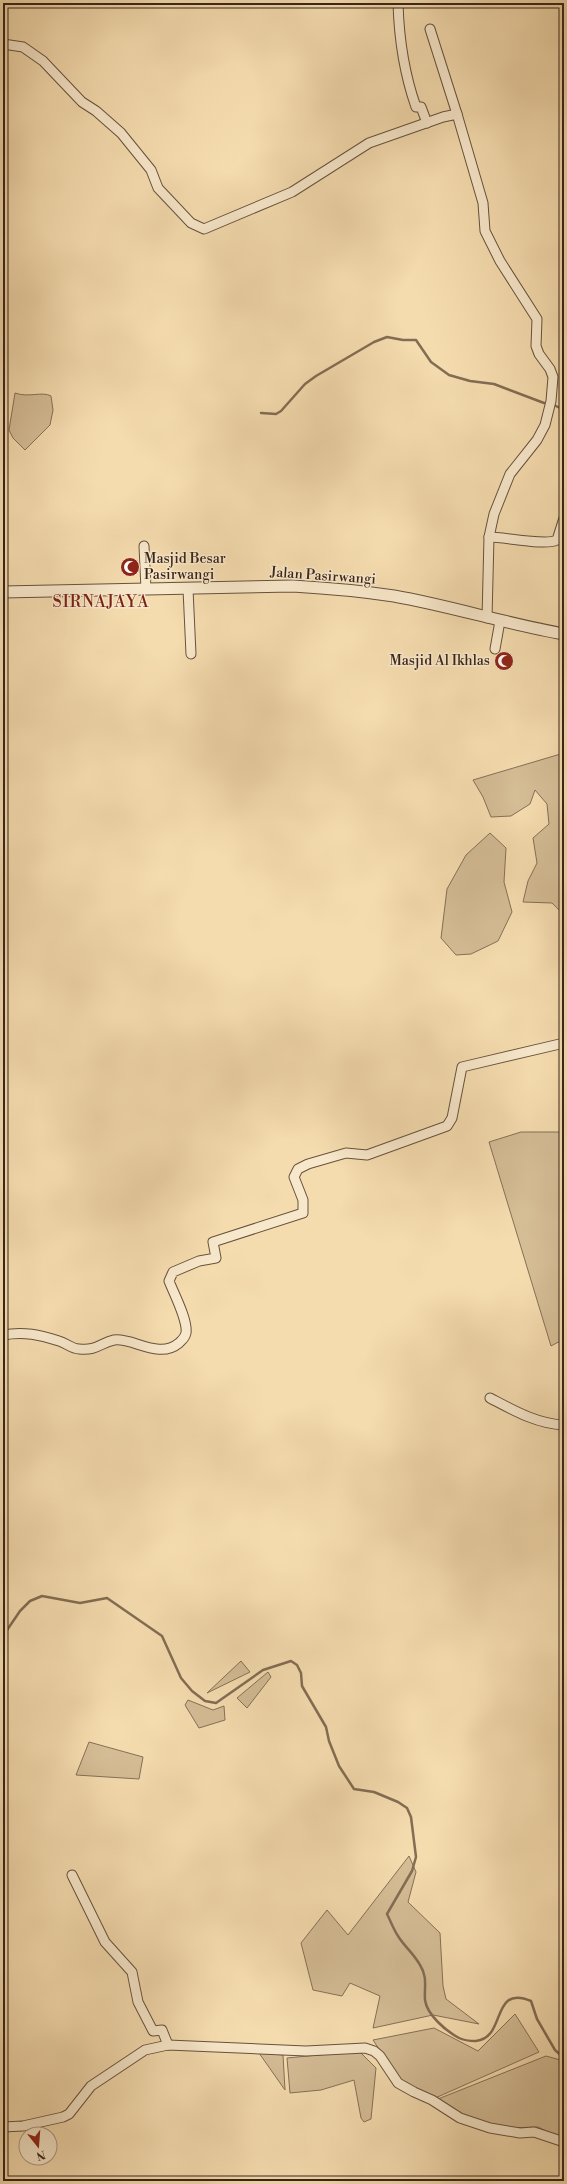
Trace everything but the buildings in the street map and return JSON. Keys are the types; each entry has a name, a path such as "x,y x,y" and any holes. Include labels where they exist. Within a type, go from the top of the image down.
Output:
{"street":[{"path":"398,3 400,41 409,86 416,107 422,107 427,123"},
{"path":"430,29 483,203 485,231 500,260 537,319 536,346 539,354 550,369 553,377 551,401 545,425 537,440 510,474 494,514 489,537 487,618"},
{"path":"3,44 23,47 43,61 82,102 96,111 121,134 151,170 158,188 192,222 204,229 292,192 369,143 457,114"},
{"path":"489,537 506,537 543,543 554,542 557,540 564,518"},
{"path":"144,546 146,590"},
{"name":"Jalan Pasirwangi","path":"3,592 293,586 394,596 500,621 564,634"},
{"path":"188,589 191,654"},
{"path":"495,649 500,621"},
{"path":"3,1335 18,1332 33,1333 78,1349 96,1349 115,1340 149,1348 163,1349 174,1347 184,1339 186,1333 184,1323 169,1281 173,1272 199,1261 216,1258 213,1242 303,1213 303,1200 294,1177 298,1169 308,1164 346,1153 367,1155 447,1126 452,1118 462,1067 564,1043"},
{"path":"490,1398 518,1414 549,1423 564,1425"},
{"path":"72,1875 105,1942 132,1972 138,2002 153,2031 162,2030 168,2045"},
{"path":"3,2128 29,2125 63,2117 69,2114 90,2086 144,2050 168,2045 306,2051 366,2048 374,2051 380,2056 398,2083 432,2100 460,2118 490,2128 520,2133 534,2132 564,2142"}],"shaded area":[{"path":"15,393 25,395 44,394 51,396 53,410 50,425 25,450 13,438 9,430"},
{"path":"564,753 564,915 552,903 523,902 528,881 537,863 533,838 549,824 547,804 535,790 530,804 511,816 491,817 483,797 473,780"},
{"path":"490,833 506,848 504,882 512,912 498,941 471,954 456,955 441,938 447,889 466,855"},
{"path":"521,1132 564,1132 564,1339 551,1346 489,1142"},
{"path":"241,1661 250,1672 207,1693"},
{"path":"268,1672 271,1677 247,1708 237,1698"},
{"path":"188,1700 213,1710 224,1706 225,1720 199,1728 185,1705"},
{"path":"89,1742 143,1757 139,1779 76,1775"},
{"path":"409,1856 416,1872 408,1902 440,1933 443,1986 446,1999 479,2024 433,2015 373,2028 380,1996 350,1983 342,1996 313,1990 301,1943 327,1910 348,1935"},
{"path":"515,2014 539,2052 433,2099 398,2078 373,2040 434,2028 478,2051"},
{"path":"359,2051 376,2068 371,2119 364,2122 361,2118 354,2080 321,2090 290,2093 287,2058"},
{"path":"259,2053 283,2055 285,2090"},
{"path":"546,2056 564,2061 564,2140 538,2127 479,2129 438,2099"}],"waterway":[{"path":"261,413 276,414 281,411 305,384 316,376 374,342 387,337 403,340 416,340 431,362 449,375 470,381 494,384 544,403"},
{"path":"556,406 564,410"},
{"path":"3,1636 20,1611 30,1601 42,1596 80,1603 107,1598 162,1636 181,1678 192,1691 205,1701 216,1703 263,1670 291,1661 297,1665 301,1673 302,1686 326,1727 329,1741 339,1766 354,1789 374,1792 398,1802 407,1808 411,1817 416,1857 412,1871 387,1914 398,1936 418,1961 422,1969 425,1978 425,2000 433,2017 443,2027 459,2038 463,2040 476,2041 486,2038 492,2031 504,2005 509,2000 518,1998 531,2001 537,2019 555,2050 564,2058"}],"place":[{"name":"Masjid Besar Pasirwangi","path":"130,567"},
{"name":"Masjid Al Ikhlas","path":"504,661"}],"district":[{"name":"SIRNAJAYA","path":"101,602"}]}
